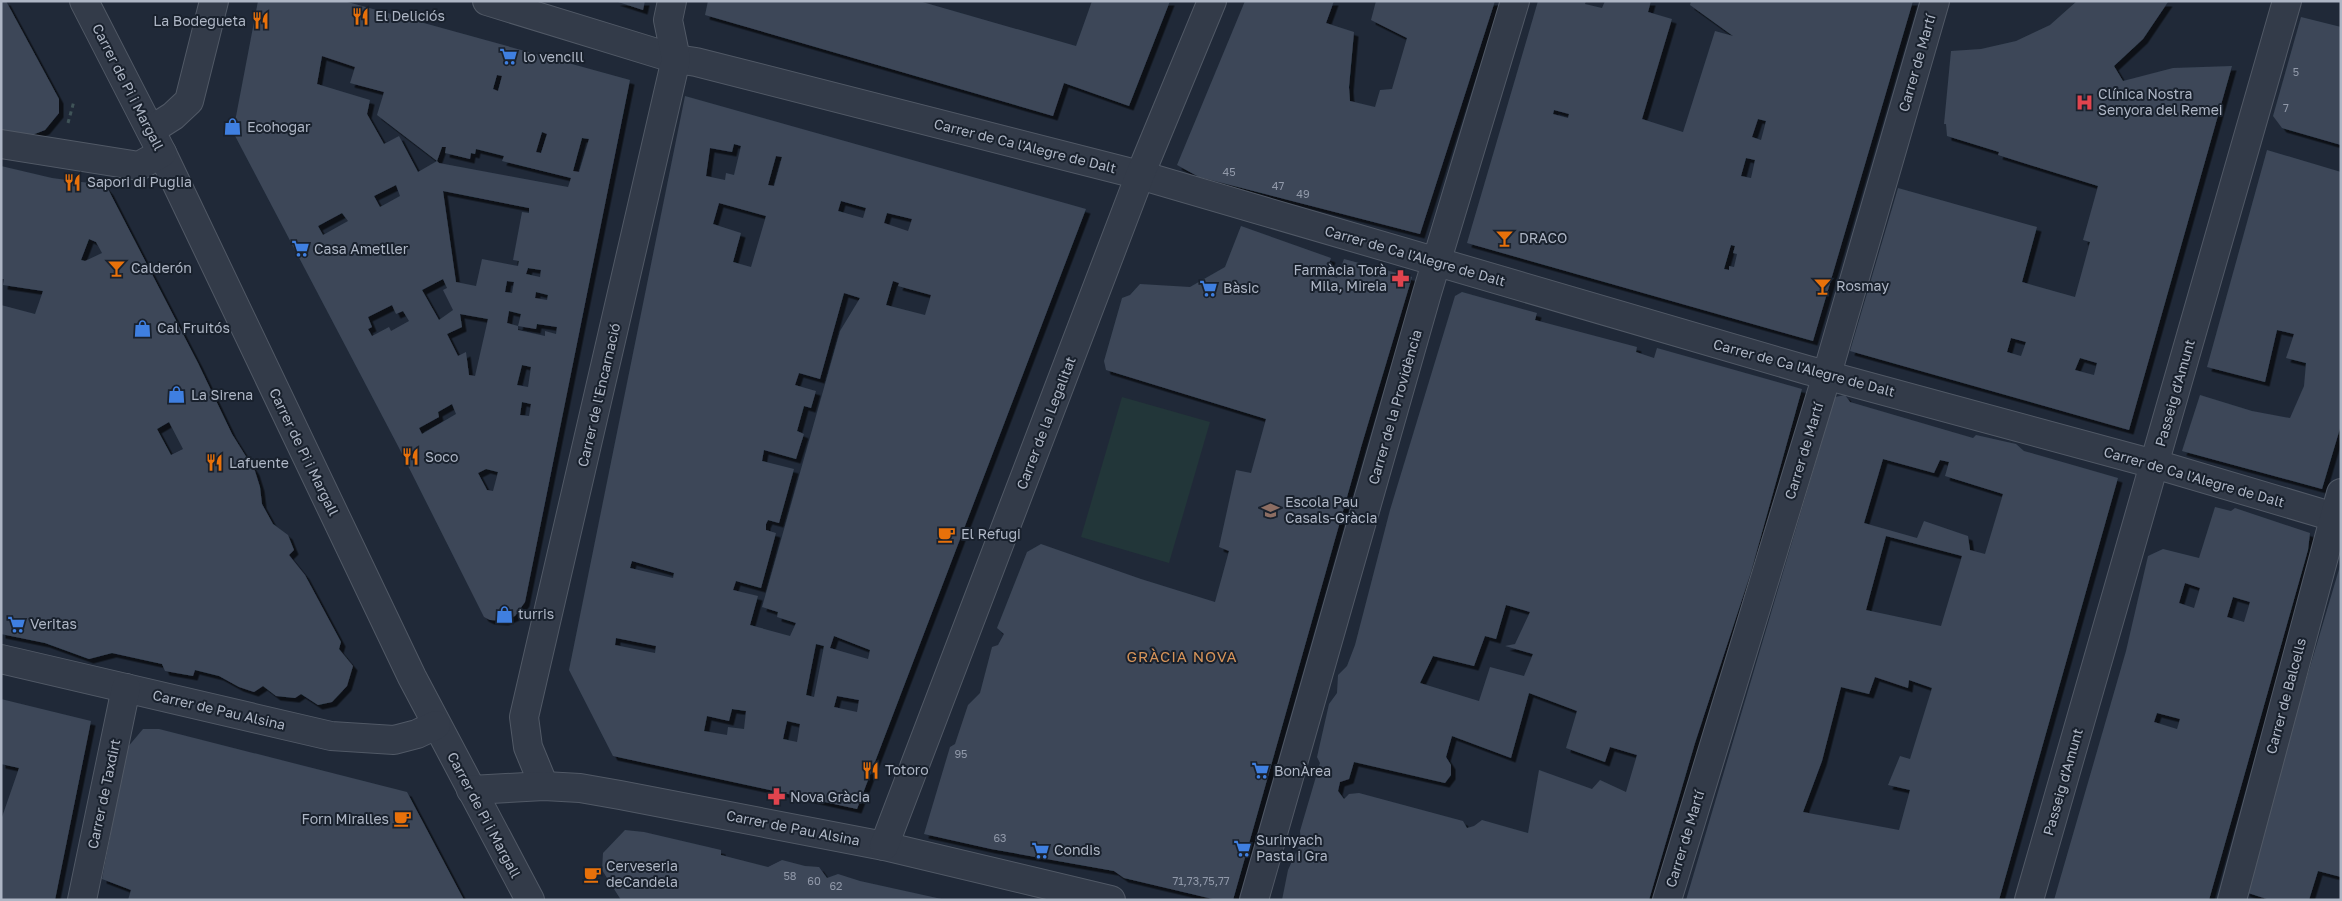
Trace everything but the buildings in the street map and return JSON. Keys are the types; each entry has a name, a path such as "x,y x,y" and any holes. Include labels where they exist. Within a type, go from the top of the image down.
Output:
{"street":[{"name":"Carrer de Pi i Margall","path":"84,1 156,141 436,725 530,900"},
{"path":"1,144 139,166 173,116 189,101 214,1"},
{"name":"Carrer de Ca l'Alegre de Dalt","path":"487,1 676,59 696,62 1140,175 1827,374 2155,464 2338,509"},
{"name":"Carrer de l'Encarnació","path":"544,786 528,747 524,717 676,59 668,20 672,1"},
{"name":"Carrer de la Legalitat","path":"884,846 1140,175 1212,1"},
{"name":"Carrer de la Providència","path":"1254,900 1437,262 1515,1"},
{"name":"Carrer de Martí","path":"1667,900 1827,374 1935,1"},
{"name":"Passeig d'Amunt","path":"2029,900 2287,1"},
{"name":"Carrer de Balcells","path":"2232,900 2338,509"},
{"name":"Carrer de Pau Alsina","path":"1,659 331,736 394,740 417,734 436,725"},
{"name":"Carrer de Taxdirt","path":"82,900 126,688"},
{"name":"Carrer de Pau Alsina","path":"471,790 544,786 580,788 884,846 1111,900"}],"path":[{"path":"68,123 74,102"}],"green space":[{"path":"1122,397 1210,422 1169,563 1081,537"}],"place":[{"name":"El Deliciós","path":"361,16"},
{"name":"La Bodegueta","path":"260,21"},
{"name":"lo vencill","path":"509,57"},
{"name":"Clínica Nostra Senyora del Remei","path":"2084,102"},
{"name":"Ecohogar","path":"233,127"},
{"name":"Sapori di Puglia","path":"73,182"},
{"name":"DRACO","path":"1505,238"},
{"name":"Casa Ametller","path":"300,249"},
{"name":"Calderón","path":"117,268"},
{"name":"Farmàcia Torà Mila, Mireia","path":"1401,278"},
{"name":"Rosmay","path":"1822,286"},
{"name":"Bàsic","path":"1209,288"},
{"name":"Cal Fruitós","path":"143,328"},
{"name":"La Sirena","path":"177,395"},
{"name":"Soco","path":"411,457"},
{"name":"Lafuente","path":"215,463"},
{"name":"Escola Pau Casals-Gràcia","path":"1271,510"},
{"name":"El Refugi","path":"947,534"},
{"name":"turris","path":"504,614"},
{"name":"Veritas","path":"16,624"},
{"name":"Totoro","path":"871,770"},
{"name":"BonÀrea","path":"1260,771"},
{"name":"Nova Gràcia","path":"776,797"},
{"name":"Forn Miralles","path":"403,819"},
{"name":"Surinyach Pasta i Gra","path":"1242,848"},
{"name":"Condis","path":"1040,850"},
{"name":"Cerveseria deCandela","path":"592,874"}],"district":[{"name":"GRÀCIA NOVA","path":"1182,657"}]}
